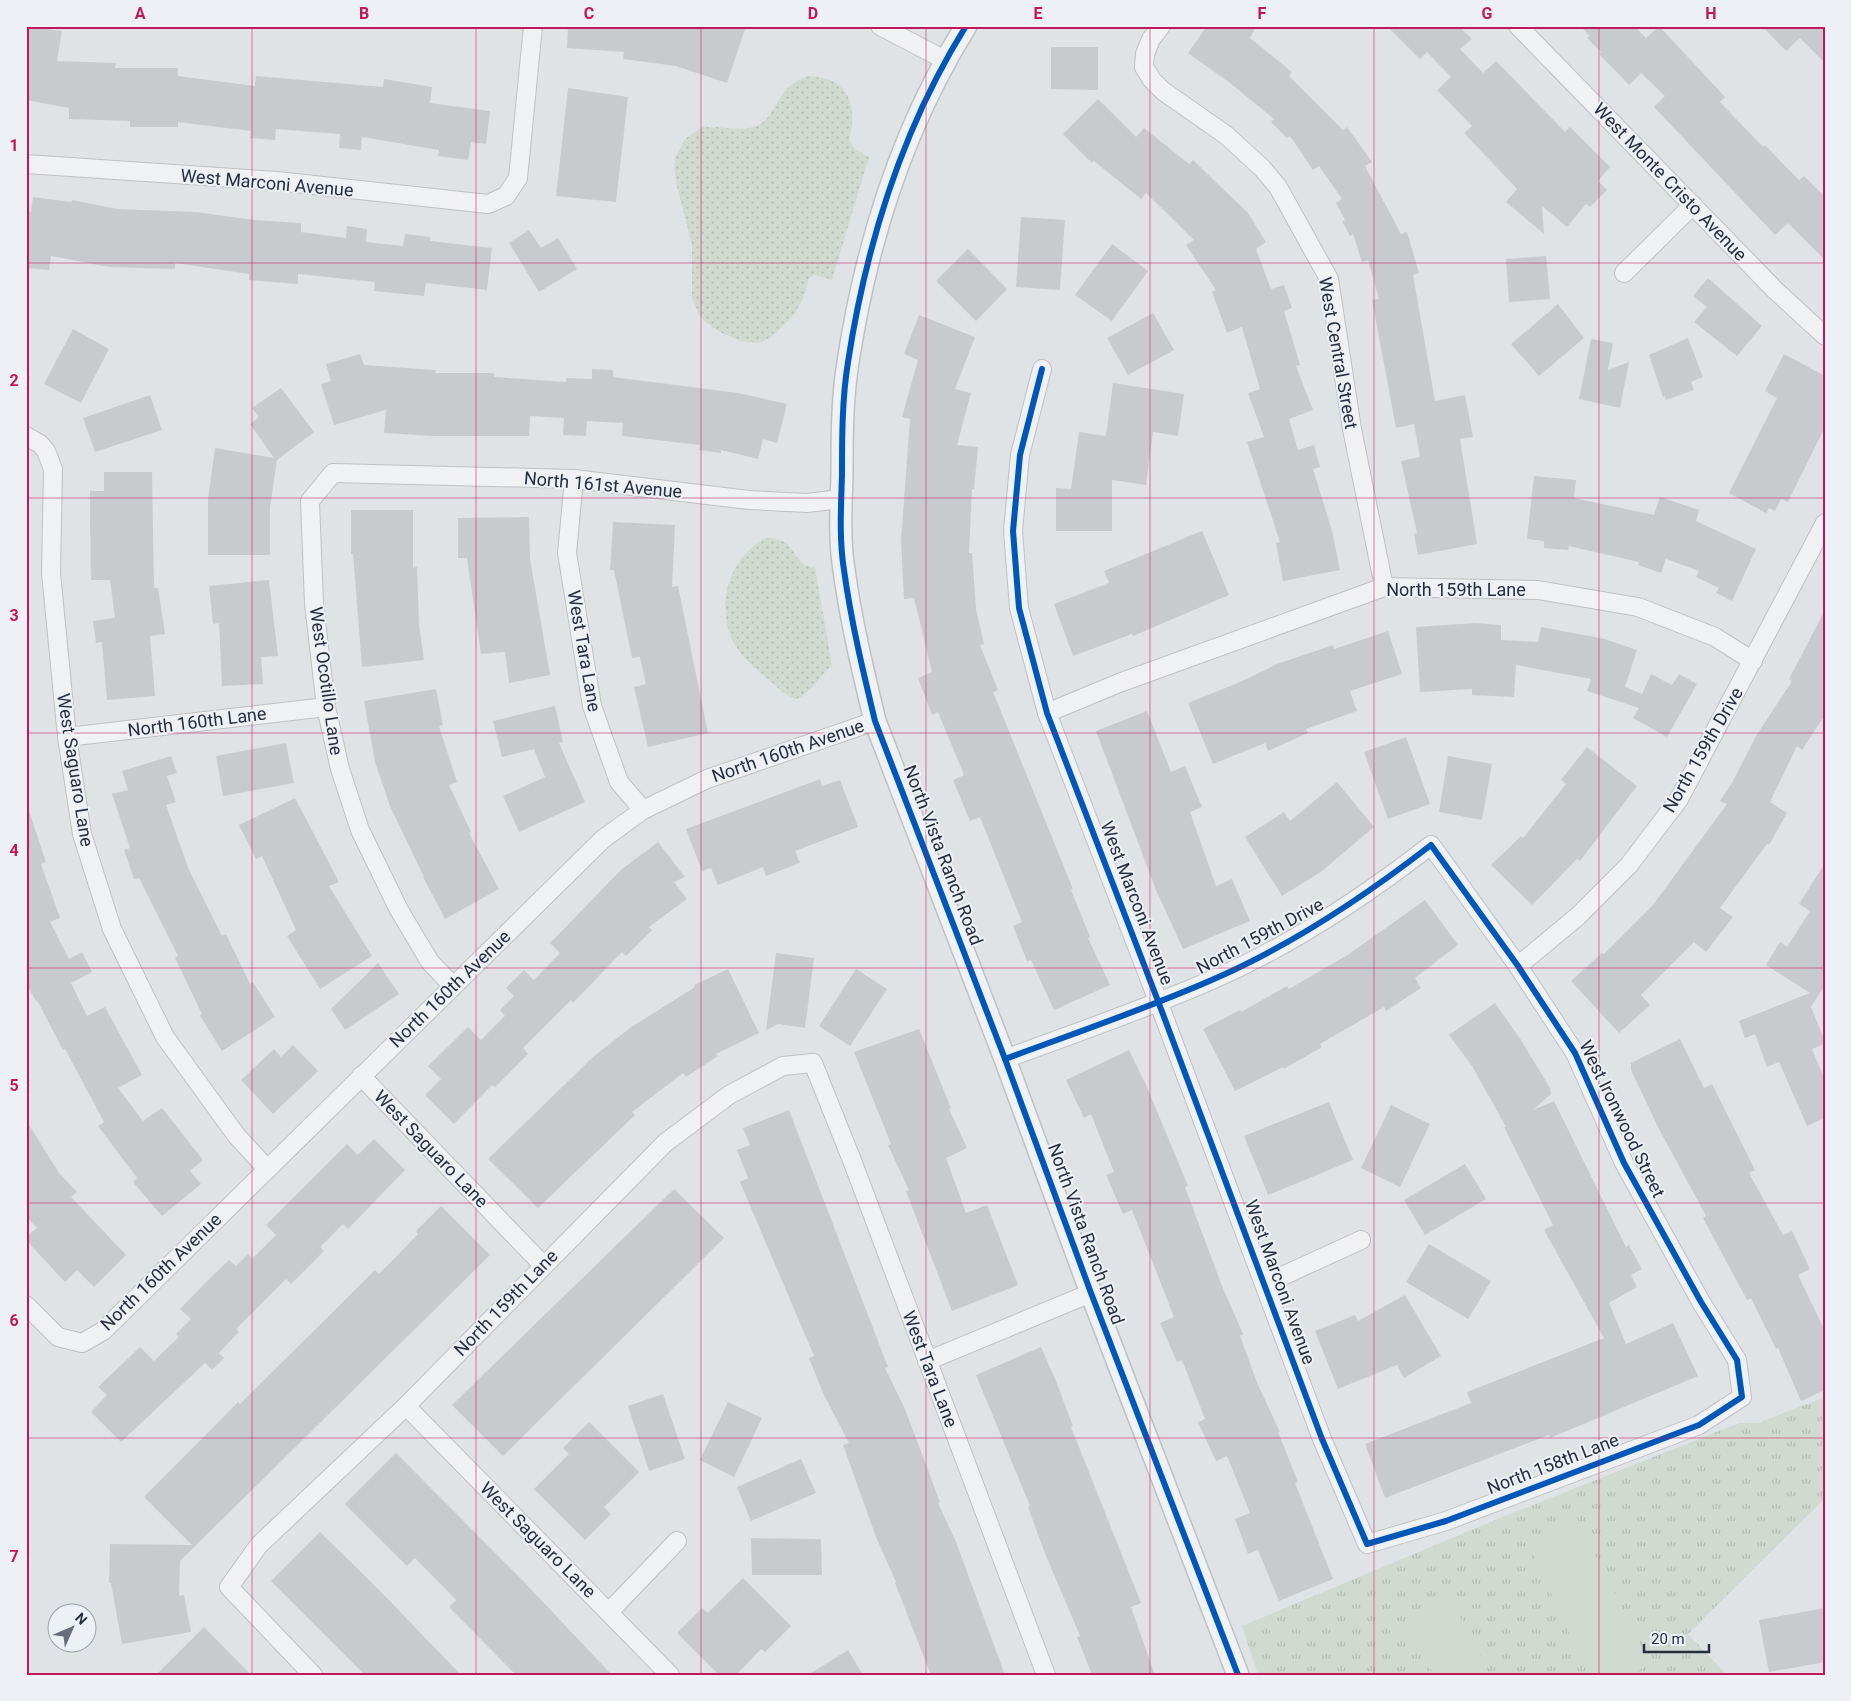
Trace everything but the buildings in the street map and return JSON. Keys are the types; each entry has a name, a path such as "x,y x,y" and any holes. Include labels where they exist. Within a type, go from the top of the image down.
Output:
{"street":[{"name":"West Marconi Avenue","path":"26,164 277,181 488,204 506,196 518,178 533,26"},
{"path":"880,26 945,60"},
{"name":"North Vista Ranch Road","path":"966,26 945,60 921,110 894,180 868,257 847,364 842,423 841,499 843,568 861,663 875,721 1005,1059 1091,1293 1238,1675"},
{"name":"West Central Street","path":"1161,26 1151,40 1145,54 1144,67 1164,91 1226,135 1262,168 1278,187 1329,279 1352,429 1384,588"},
{"name":"West Monte Cristo Avenue","path":"1518,26 1775,290 1825,336"},
{"path":"1624,273 1693,205"},
{"name":"West Marconi Avenue","path":"1042,369 1020,455 1014,531 1019,608 1047,713 1158,1001 1322,1439 1367,1544"},
{"name":"West Saguaro Lane","path":"33,440 51,460 53,469 51,573 67,737 82,834 112,929 165,1036 236,1135 267,1169"},
{"name":"North 161st Avenue","path":"333,473 574,479 757,500 807,503 841,499"},
{"name":"West Ocotillo Lane","path":"333,473 310,501 314,604 326,707 340,769 360,830 399,910 430,962 453,986"},
{"name":"West Tara Lane","path":"574,479 567,552 592,706 619,782 644,810"},
{"name":"North 159th Drive","path":"1518,966 1578,916 1629,865 1678,799 1825,523"},
{"name":"North 159th Lane","path":"1047,713 1119,682 1384,588 1538,590 1638,607 1715,637 1753,661"},
{"name":"North 160th Lane","path":"67,737 326,707"},
{"name":"North 160th Avenue","path":"26,1305 58,1337 82,1343 102,1331 603,839 644,810 708,779 875,721"},
{"name":"North 159th Drive","path":"1005,1059 1216,978 1314,927 1375,888 1431,844"},
{"name":"West Ironwood Street","path":"1431,844 1518,966 1574,1053 1624,1162 1701,1302 1736,1360 1742,1397"},
{"name":"North 159th Lane","path":"313,1675 229,1587 259,1545 406,1406 665,1143 729,1095 783,1066 813,1063"},
{"name":"West Tara Lane","path":"813,1063 1046,1675"},
{"name":"West Saguaro Lane","path":"361,1076 543,1265"},
{"path":"1265,1284 1361,1240"},
{"path":"927,1360 1091,1293"},
{"name":"North 158th Lane","path":"1367,1544 1446,1521 1699,1425 1742,1397"},
{"name":"West Saguaro Lane","path":"406,1406 670,1675"},
{"path":"608,1612 678,1541"}],"green space":[{"path":"809,76 834,82 848,96 852,116 849,140 855,149 869,157 832,280 815,275 809,278 803,299 794,315 772,337 759,343 741,341 722,333 705,322 698,313 692,298 692,245 676,182 674,165 676,156 685,139 702,127 741,129 753,127 761,123 768,117 789,87"},
{"path":"765,538 774,538 785,542 804,565 815,567 832,666 807,693 797,699 782,691 747,661 734,644 727,623 726,595 735,568 753,546"},
{"path":"1825,1397 1825,1498 1688,1634 1727,1675 1258,1675 1242,1626 1495,1520 1739,1423 1758,1423"},
{"path":"1577,1518 1650,1664 1629,1675 1589,1675 1527,1542"},
{"path":"1450,1597 1490,1675 1434,1675 1405,1619"}],"cycle path":[{"path":"966,26 944,65 906,146 890,188 865,274 846,376 843,418 841,534 842,558 847,589 875,721 1005,1059 1091,1293 1238,1675"},
{"path":"1005,1059 1136,1011 1162,1001 1243,966 1327,919 1431,845 1518,966 1575,1053 1624,1163 1701,1302 1737,1360 1742,1397 1699,1425 1446,1521 1367,1544 1322,1439 1158,1001 1047,713 1019,608 1013,531 1020,455 1042,369"}]}
